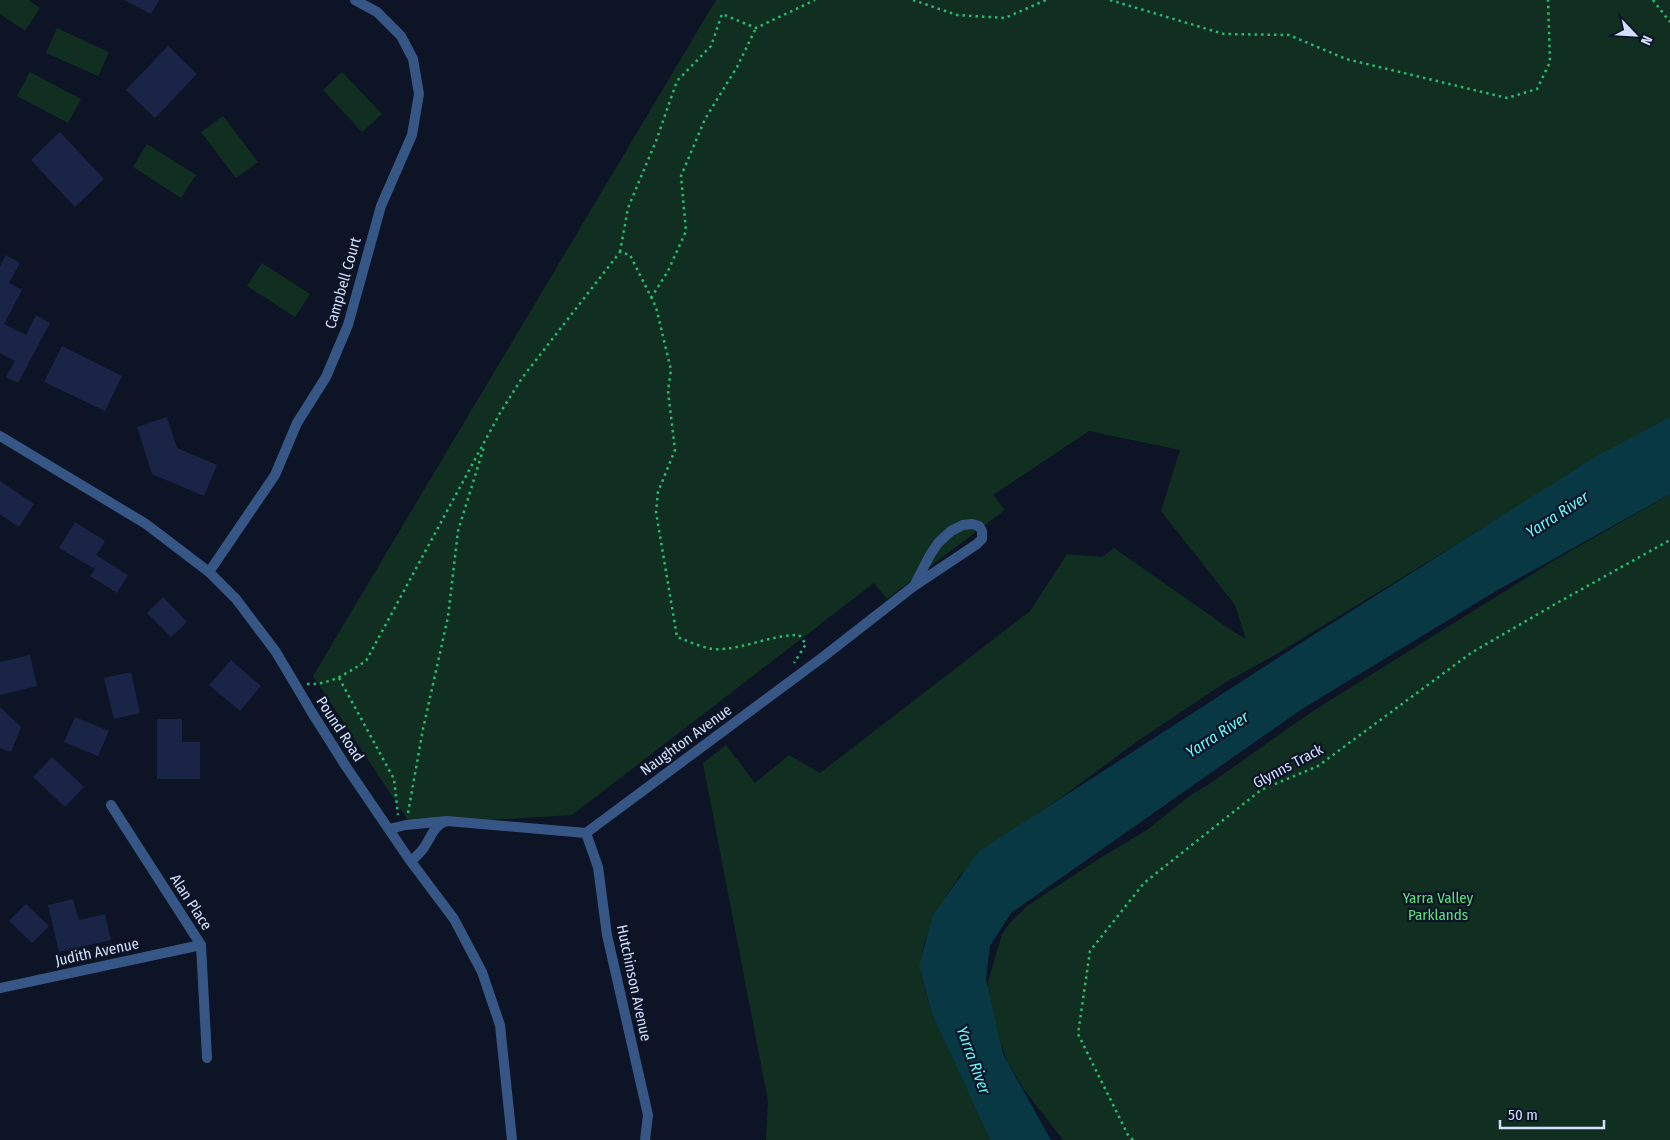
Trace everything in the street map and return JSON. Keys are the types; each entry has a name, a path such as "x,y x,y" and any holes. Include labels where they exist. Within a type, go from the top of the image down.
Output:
{"street":[{"name":"Campbell Court","path":"209,572 275,475 298,423 326,377 348,325 381,206 412,135 419,94 413,59 401,36 378,12 355,0"},
{"name":"Pound Road","path":"0,436 146,524 209,572 236,599 276,652 345,765 398,826 411,861 454,919 482,972 500,1026 512,1140"},
{"name":"Naughton Avenue","path":"586,833 824,657 914,586 976,544 982,539 982,531 979,526 972,524 963,526 951,531 938,543 914,586"},
{"name":"Alan Place","path":"110,805 201,945 207,1058"},
{"path":"398,826 447,821 586,833"},
{"path":"411,861 419,854 435,828 447,821"},
{"name":"Hutchinson Avenue","path":"586,833 598,867 607,935 648,1115 645,1140"},
{"name":"Judith Avenue","path":"0,988 201,945"}],"path":[{"path":"651,298 668,271 686,231 680,176 705,119 737,67 756,28 815,0"},
{"path":"913,0 957,15 1005,18 1046,0"},
{"path":"1110,0 1224,34 1289,35 1346,59 1507,98 1537,89 1550,62 1548,0"},
{"path":"1653,0 1670,22"},
{"path":"294,683 314,684 339,678 366,662 500,413 522,378 620,252 628,208 656,141 677,81 710,46 722,14 756,28"},
{"path":"620,252 630,255 656,307 671,370 668,391 675,450 658,492 656,512 677,637 702,646 721,650 785,635 799,635 806,644 793,664"},
{"path":"398,826 423,729 448,617 458,531 486,441"},
{"name":"Glynns Track","path":"1133,1140 1128,1135 1078,1034 1090,951 1144,883 1261,790 1318,766 1471,653 1556,603 1670,540"},
{"path":"339,678 394,778 398,826"}],"green space":[{"path":"0,0 28,0 40,8 25,31 0,14"},
{"path":"716,0 1670,0 1670,420 1577,471 1275,655 1226,682 1139,740 999,841 960,875 947,895 924,943 920,966 921,975 932,1012 990,1140 766,1140 768,1101 703,763 726,745 755,783 789,755 820,773 1030,611 1067,554 1102,557 1114,548 1246,639 1235,605 1161,511 1180,450 1089,431 993,495 1005,510 887,599 874,583 572,815 411,825 313,676"},
{"path":"57,28 109,52 98,76 46,53"},
{"path":"30,72 81,99 68,123 17,96"},
{"path":"342,72 382,114 362,132 323,90"},
{"path":"223,116 258,162 236,178 201,132"},
{"path":"147,144 196,175 181,198 133,167"},
{"path":"262,263 310,294 295,317 247,286"},
{"name":"Yarra Valley Parklands","path":"1670,494 1670,1140 1063,1140 1025,1091 1007,1061 1000,1042 988,991 988,982 1002,934 1010,923 1027,906 1147,830 1192,794 1205,787 1313,711 1550,563"}],"water":[{"name":"Yarra River","path":"1670,417 1670,494 1496,591 1302,709 1011,913 990,946 986,979 1003,1054 1051,1140 990,1140 932,1013 919,966 933,915 978,852 1307,639 1595,457"}],"building":[{"path":"124,0 159,0 151,14"},
{"path":"168,46 197,74 155,118 126,90"},
{"path":"60,132 104,179 75,207 31,160"},
{"path":"6,255 20,263 9,283 22,290 4,324 26,335 36,315 50,323 18,383 6,377 15,361 0,353 0,266"},
{"path":"62,346 122,376 105,411 44,382"},
{"path":"167,417 177,448 217,465 204,496 152,474 137,427"},
{"path":"0,481 34,504 19,527 0,514"},
{"path":"75,522 105,541 96,555 128,575 117,593 90,576 95,569 59,548"},
{"path":"163,597 187,622 171,637 147,613"},
{"path":"30,655 37,686 0,695 0,662"},
{"path":"231,660 261,686 240,711 209,685"},
{"path":"131,672 140,713 114,719 104,678"},
{"path":"0,707 21,727 11,752 0,748"},
{"path":"75,717 109,731 98,756 64,742"},
{"path":"157,719 182,719 182,742 200,742 200,779 157,779"},
{"path":"52,757 84,787 65,807 33,777"},
{"path":"73,899 79,920 105,914 111,940 59,952 48,905"},
{"path":"26,904 49,926 32,943 9,921"}]}
